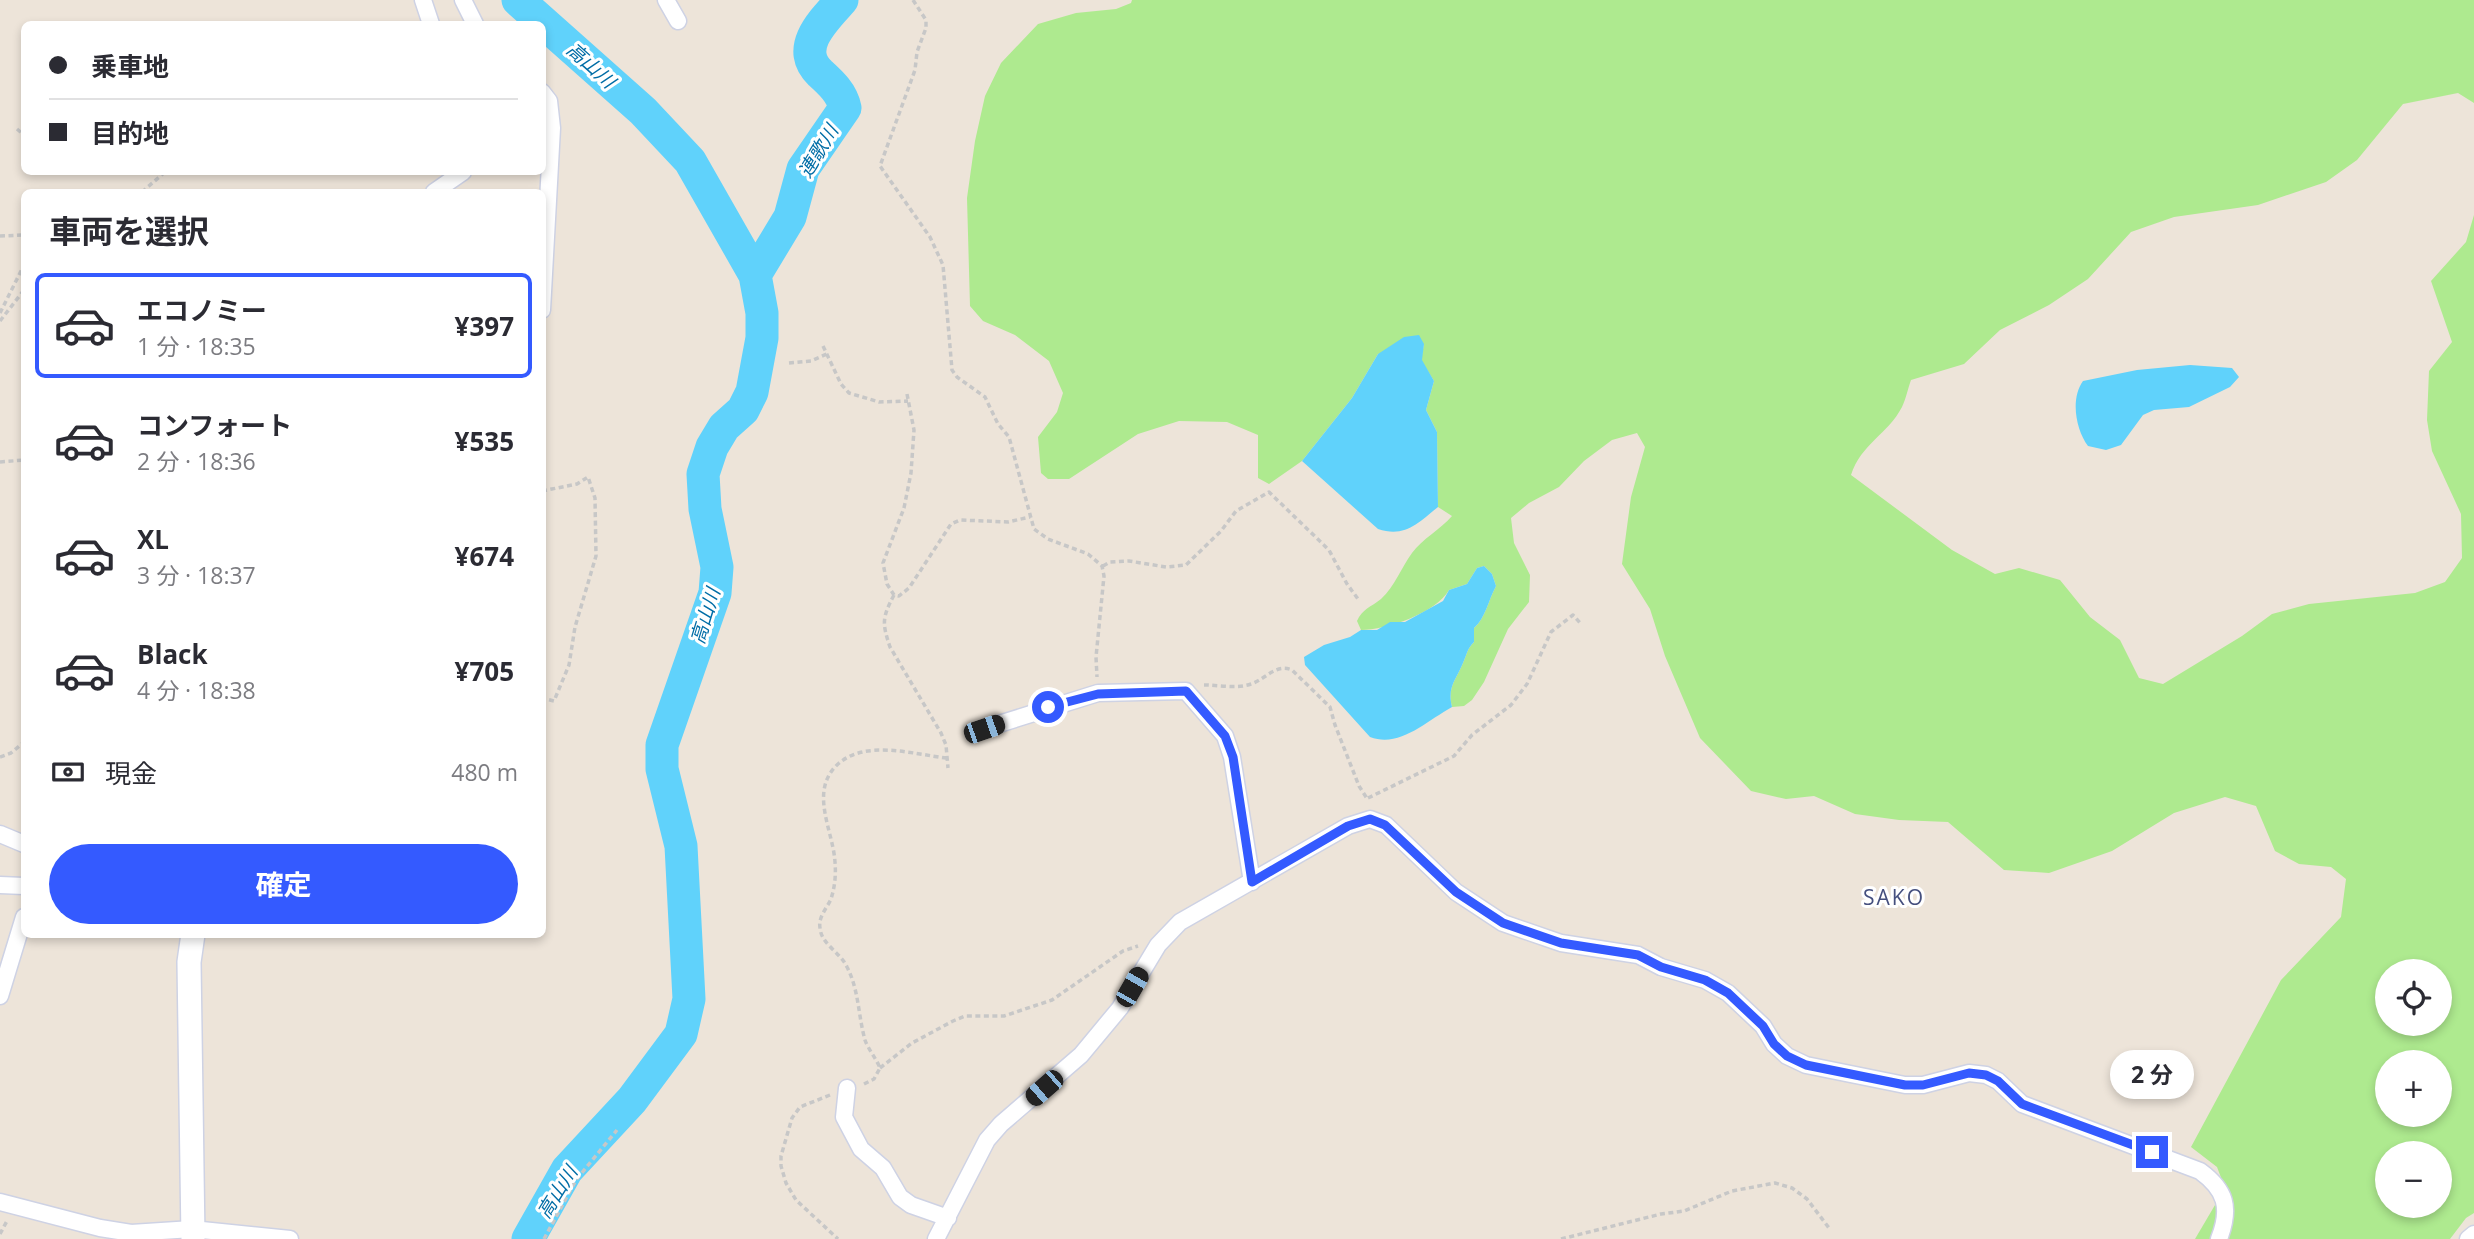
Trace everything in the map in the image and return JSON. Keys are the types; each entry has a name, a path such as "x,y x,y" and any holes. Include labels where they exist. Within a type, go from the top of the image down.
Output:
{"street":[{"path":"423,0 430,21"},
{"path":"463,0 474,21"},
{"path":"666,0 678,21"},
{"path":"546,97 549,101 546,157"},
{"path":"437,189 454,175"},
{"path":"984,729 1098,694 1186,691 1225,736 1233,757 1252,882"},
{"path":"936,1239 987,1140 1001,1124 1081,1055 1120,1008 1157,945 1180,922 1348,826 1370,819 1393,832 1456,892 1503,923 1561,943 1638,955 1661,967 1705,980 1728,993 1763,1026 1774,1044 1787,1056 1806,1065 1905,1085 1923,1085 1969,1073 1986,1075 1998,1081 2022,1104 2200,1171 2217,1184 2224,1201 2225,1224 2219,1239"},
{"path":"0,834 21,843"},
{"path":"0,885 21,886"},
{"path":"0,996 21,927"},
{"path":"192,938 189,962 192,1234"},
{"path":"847,1088 844,1117 861,1149 883,1168 900,1197 911,1206 948,1218"},
{"path":"0,1202 100,1228 131,1233 290,1239"},
{"path":"2468,1239 2474,1234"}],"path":[{"path":"913,0 926,20 926,29 917,52 915,70 880,166 938,250 946,286 952,370 957,377 985,397 998,424 1009,437 1030,517 1038,533 1088,554 1102,566 1104,576 1096,657 1098,694"},
{"path":"17,129 21,132"},
{"path":"145,189 162,175"},
{"path":"0,236 21,235"},
{"path":"0,313 21,271"},
{"path":"0,321 21,294"},
{"path":"823,346 841,384 849,393 880,402 908,401"},
{"path":"789,363 811,360 827,354"},
{"path":"894,595 883,574 883,563 904,508 911,473 914,430 907,394"},
{"path":"0,462 21,460"},
{"path":"546,490 577,484 588,477 592,485 597,521 594,570 575,627 569,665 554,701 546,699"},
{"path":"1102,566 1110,562 1129,561 1166,567 1186,565 1222,531 1236,511 1269,492 1329,550 1347,584 1358,598"},
{"path":"894,595 899,596 909,588 951,524 960,520 1008,522 1030,517"},
{"path":"894,595 883,617 887,639 941,733 946,745 948,768"},
{"path":"1368,798 1454,756 1472,735 1511,705 1527,684 1551,632 1573,615 1581,624"},
{"path":"1186,691 1194,685 1250,685 1277,668 1292,670 1330,707 1359,786 1368,798 1370,819"},
{"path":"0,757 12,753 21,745"},
{"path":"880,1068 866,1044 857,990 847,967 824,940 820,928 822,915 830,902 836,883 835,861 822,793 836,766 847,757 863,751 946,758"},
{"path":"838,1239 796,1200 786,1182 781,1156 792,1118 800,1107 874,1079 880,1068 912,1043 953,1021 965,1016 1003,1016 1052,1000 1123,951 1144,944 1157,945"},
{"path":"544,1239 576,1180 617,1129"},
{"path":"1561,1239 1661,1214 1684,1211 1732,1191 1774,1183 1792,1188 1807,1199 1829,1228"}],"green space":[{"path":"1132,0 2474,0 2474,103 2458,93 2403,104 2357,160 2326,182 2258,205 2174,217 2131,232 2088,279 2049,305 2000,330 1964,364 1911,380 1896,416 1861,455 1851,475 1952,550 1995,574 2019,568 2060,580 2090,617 2120,640 2139,678 2163,684 2242,636 2272,614 2309,604 2415,593 2445,582 2462,558 2461,514 2432,451 2427,420 2429,371 2452,342 2431,281 2466,242 2474,215 2474,1213 2466,1218 2450,1239 2195,1239 2225,1188 2217,1167 2191,1147 2281,980 2341,917 2346,879 2331,867 2299,864 2275,851 2256,806 2225,797 2174,813 2112,851 2049,873 2004,870 1948,822 1899,820 1855,814 1814,796 1786,799 1751,791 1700,738 1665,656 1650,609 1622,564 1631,497 1645,447 1637,433 1612,440 1584,461 1559,487 1529,503 1511,518 1514,543 1530,575 1529,602 1508,629 1484,682 1472,700 1464,706 1452,707 1453,684 1468,649 1474,642 1474,628 1484,614 1496,586 1492,574 1484,566 1477,568 1467,584 1449,590 1433,606 1410,619 1361,630 1357,621 1364,611 1386,594 1416,548 1452,516 1438,507 1437,432 1426,410 1434,381 1421,360 1424,344 1378,354 1352,398 1302,461 1269,484 1258,478 1258,435 1227,422 1179,421 1138,434 1069,479 1048,479 1041,473 1038,437 1057,412 1063,393 1049,361 1015,335 983,321 970,306 967,198 975,141 985,96 1001,63 1038,24 1076,13 1116,9 1131,3"}],"water":[{"path":"1419,335 1424,344 1422,360 1434,381 1426,410 1437,432 1438,507 1411,527 1396,532 1388,531 1378,529 1302,461 1352,398 1378,354 1404,337"},
{"path":"2190,365 2232,368 2239,377 2230,387 2189,407 2154,410 2143,415 2121,445 2106,450 2088,446 2080,432 2076,414 2077,396 2083,381 2137,370"},
{"path":"1484,566 1492,574 1496,586 1484,614 1474,628 1474,642 1468,649 1453,684 1452,707 1402,736 1392,739 1370,737 1305,665 1304,657 1324,645 1350,637 1361,630 1377,630 1390,622 1405,622 1443,601 1449,590 1467,584 1477,568"}],"waterway":[{"name":"高山川","path":"518,0 542,21"},
{"name":"連歌川","path":"755,275 790,217 803,169 845,108 839,93 813,64 810,54 814,35 842,0"},
{"name":"高山川","path":"528,1239 567,1170 632,1100 681,1034 689,999 681,846 662,769 662,745 715,593 717,567 705,509 703,474 712,447 724,427 743,410 752,392 762,338 762,313 755,275 690,161 643,111 546,25"}],"district":[{"name":"SAKO","path":"1894,898"}],"route":[{"path":"1048,707 1098,694 1186,691 1225,736 1233,757 1252,882 1348,826 1363,820 1377,821 1401,838 1456,892 1503,923 1561,943 1638,955 1661,967 1705,980 1728,993 1763,1026 1774,1044 1787,1056 1806,1065 1905,1085 1923,1085 1949,1076 1969,1073 1986,1075 1998,1081 2022,1104 2152,1152"}]}
